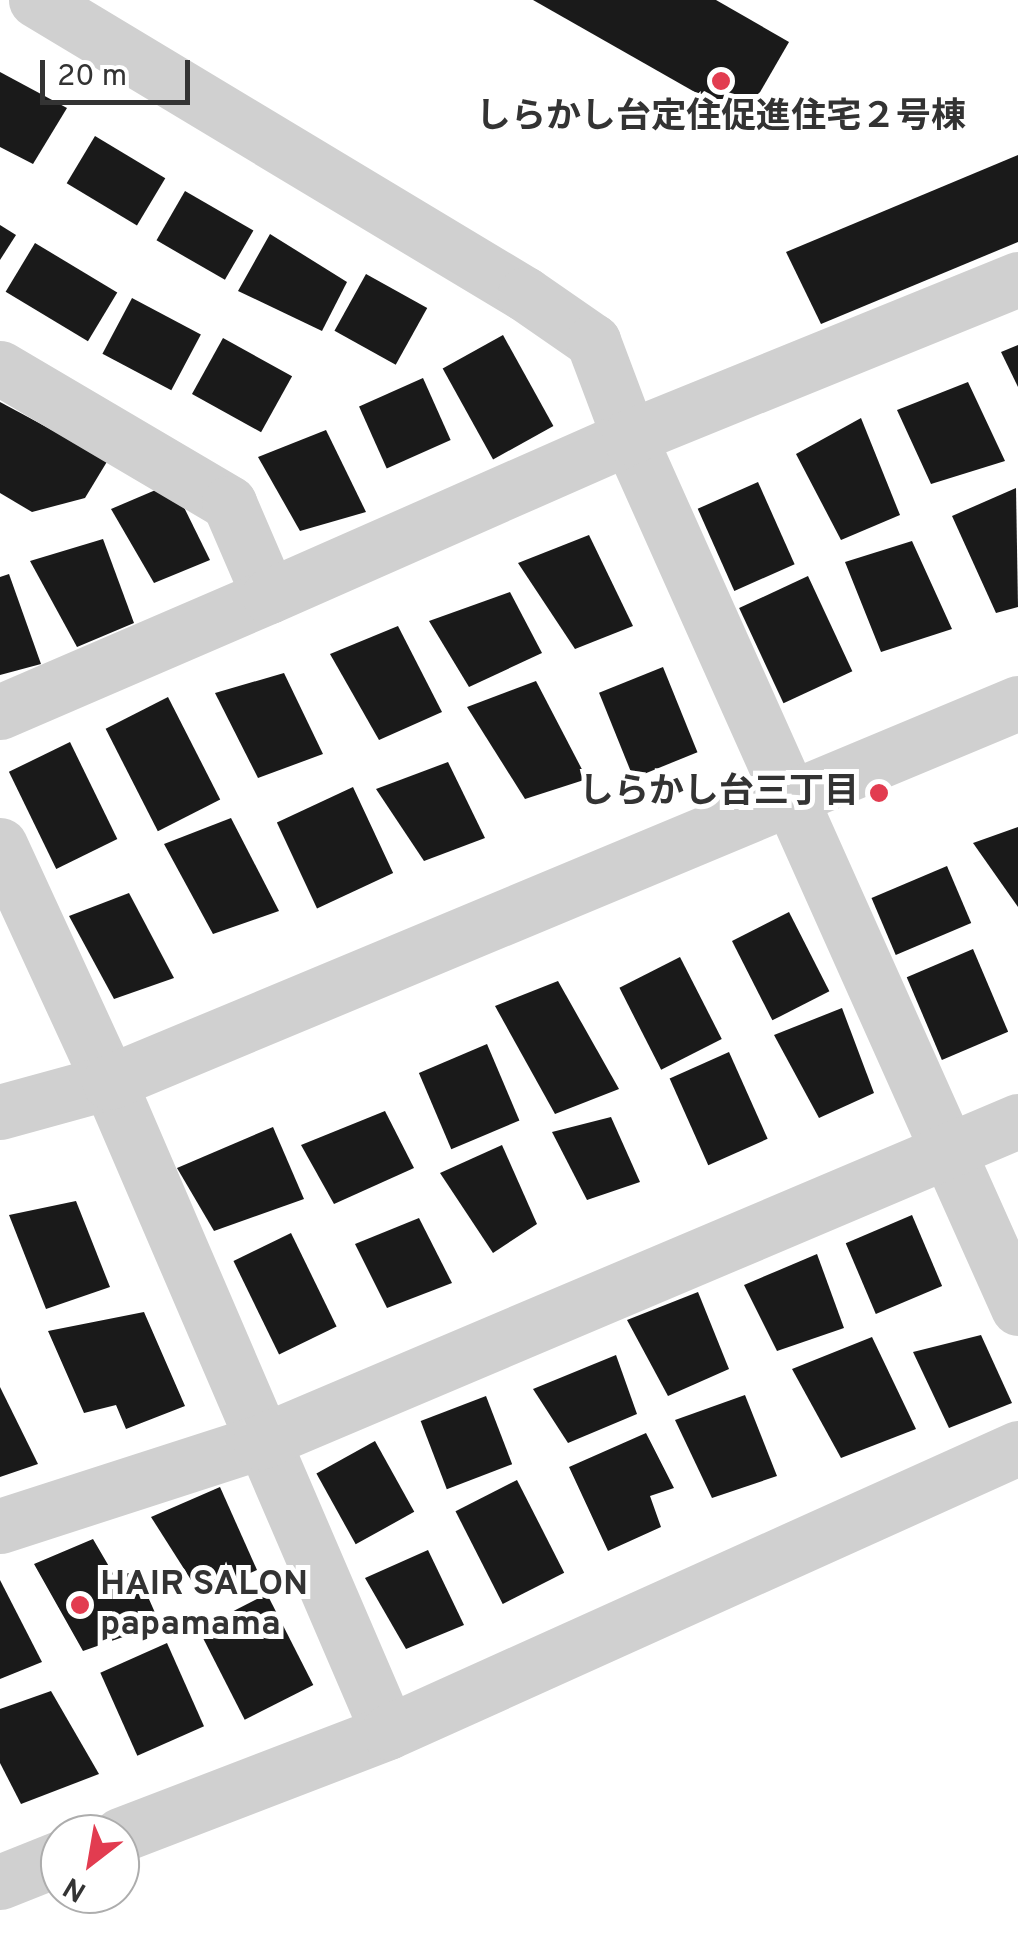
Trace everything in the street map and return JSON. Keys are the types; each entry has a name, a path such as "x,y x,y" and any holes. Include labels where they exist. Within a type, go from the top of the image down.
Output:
{"street":[{"path":"36,0 525,294 593,342 629,437 1018,1308"},
{"path":"0,712 629,437 1018,279"},
{"path":"0,368 230,503 269,596"},
{"path":"0,1112 109,1082 790,802 1018,703"},
{"path":"0,845 109,1082 260,1442 388,1732"},
{"path":"0,1526 260,1442 1018,1121"},
{"path":"140,1827 388,1732 1018,1448"},
{"path":"0,1882 40,1866"}],"building":[{"name":"しらかし台定住促進住宅２号棟","path":"533,0 716,0 789,42 744,120"},
{"path":"0,72 67,108 33,164 0,147"},
{"path":"95,136 165,178 137,225 67,183"},
{"path":"1018,155 1018,242 821,324 786,252"},
{"path":"185,191 253,230 225,280 156,240"},
{"path":"0,225 16,235 0,260"},
{"path":"270,234 347,282 322,331 238,291"},
{"path":"35,243 117,292 88,341 6,292"},
{"path":"366,274 427,308 396,365 334,331"},
{"path":"132,298 201,335 171,390 102,354"},
{"path":"503,335 553,426 493,459 443,368"},
{"path":"223,338 292,376 261,432 192,394"},
{"path":"1018,345 1018,387 1001,352"},
{"path":"423,378 451,440 387,469 359,406"},
{"path":"968,382 1005,461 931,484 897,410"},
{"path":"0,402 108,460 85,498 32,512 0,493"},
{"path":"861,418 900,515 841,540 796,454"},
{"path":"326,430 366,512 300,531 258,457"},
{"path":"758,482 795,564 734,591 698,509"},
{"path":"172,483 210,560 154,583 111,509"},
{"path":"1016,488 1018,607 996,613 952,516"},
{"path":"589,535 633,626 575,649 518,563"},
{"path":"103,539 134,623 77,647 30,561"},
{"path":"912,541 952,629 881,652 845,562"},
{"path":"9,574 41,664 0,675 0,577"},
{"path":"808,576 852,671 783,703 739,608"},
{"path":"510,592 542,653 469,687 429,621"},
{"path":"398,626 442,712 379,740 330,654"},
{"path":"663,667 697,752 633,778 599,693"},
{"path":"284,673 323,754 258,778 215,693"},
{"path":"536,681 587,779 525,799 467,707"},
{"path":"168,697 220,799 158,831 106,729"},
{"path":"70,742 117,839 56,869 9,772"},
{"path":"448,762 485,838 424,861 376,789"},
{"path":"353,787 393,873 317,909 277,822"},
{"path":"231,818 279,911 213,934 164,844"},
{"path":"1018,827 1018,907 973,843"},
{"path":"947,866 971,923 896,955 872,898"},
{"path":"129,893 174,978 114,999 69,916"},
{"path":"789,912 829,991 772,1020 732,941"},
{"path":"973,949 1008,1032 942,1060 907,977"},
{"path":"680,957 722,1039 661,1070 619,988"},
{"path":"558,981 619,1089 555,1114 495,1006"},
{"path":"842,1008 874,1093 819,1118 774,1035"},
{"path":"487,1044 519,1120 451,1149 419,1073"},
{"path":"729,1052 768,1139 708,1165 670,1078"},
{"path":"385,1111 414,1168 334,1204 301,1145"},
{"path":"611,1117 640,1182 587,1200 552,1132"},
{"path":"273,1127 304,1199 214,1231 177,1168"},
{"path":"502,1145 537,1224 493,1253 440,1173"},
{"path":"76,1201 110,1287 46,1309 9,1215"},
{"path":"912,1215 942,1286 876,1314 846,1243"},
{"path":"419,1218 452,1283 387,1308 355,1244"},
{"path":"291,1233 337,1326 279,1355 233,1261"},
{"path":"817,1254 844,1328 777,1351 744,1285"},
{"path":"698,1292 729,1369 668,1396 627,1320"},
{"path":"144,1312 185,1406 126,1429 116,1405 84,1413 48,1331"},
{"path":"981,1335 1012,1403 949,1428 913,1352"},
{"path":"872,1337 916,1429 841,1458 792,1369"},
{"path":"616,1355 637,1414 568,1443 533,1389"},
{"path":"0,1387 38,1464 0,1477"},
{"path":"745,1395 777,1476 712,1498 675,1420"},
{"path":"486,1396 512,1464 447,1489 421,1421"},
{"path":"646,1433 674,1488 650,1496 661,1527 608,1551 569,1467"},
{"path":"375,1441 414,1512 356,1544 316,1473"},
{"path":"517,1480 564,1573 503,1604 456,1511"},
{"path":"220,1487 257,1570 200,1594 151,1517"},
{"path":"93,1539 114,1575 137,1572 160,1624 83,1651 34,1564"},
{"path":"428,1550 464,1625 406,1649 365,1578"},
{"path":"0,1580 42,1662 0,1679"},
{"path":"267,1594 313,1685 245,1720 198,1629"},
{"path":"167,1643 204,1726 137,1756 100,1673"},
{"path":"51,1691 99,1774 21,1804 0,1763 0,1709"}],"place":[{"name":"しらかし台定住促進住宅２号棟","path":"721,81"},
{"name":"しらかし台三丁目","path":"879,793"},
{"name":"HAIR SALON papamama","path":"80,1605"}]}
